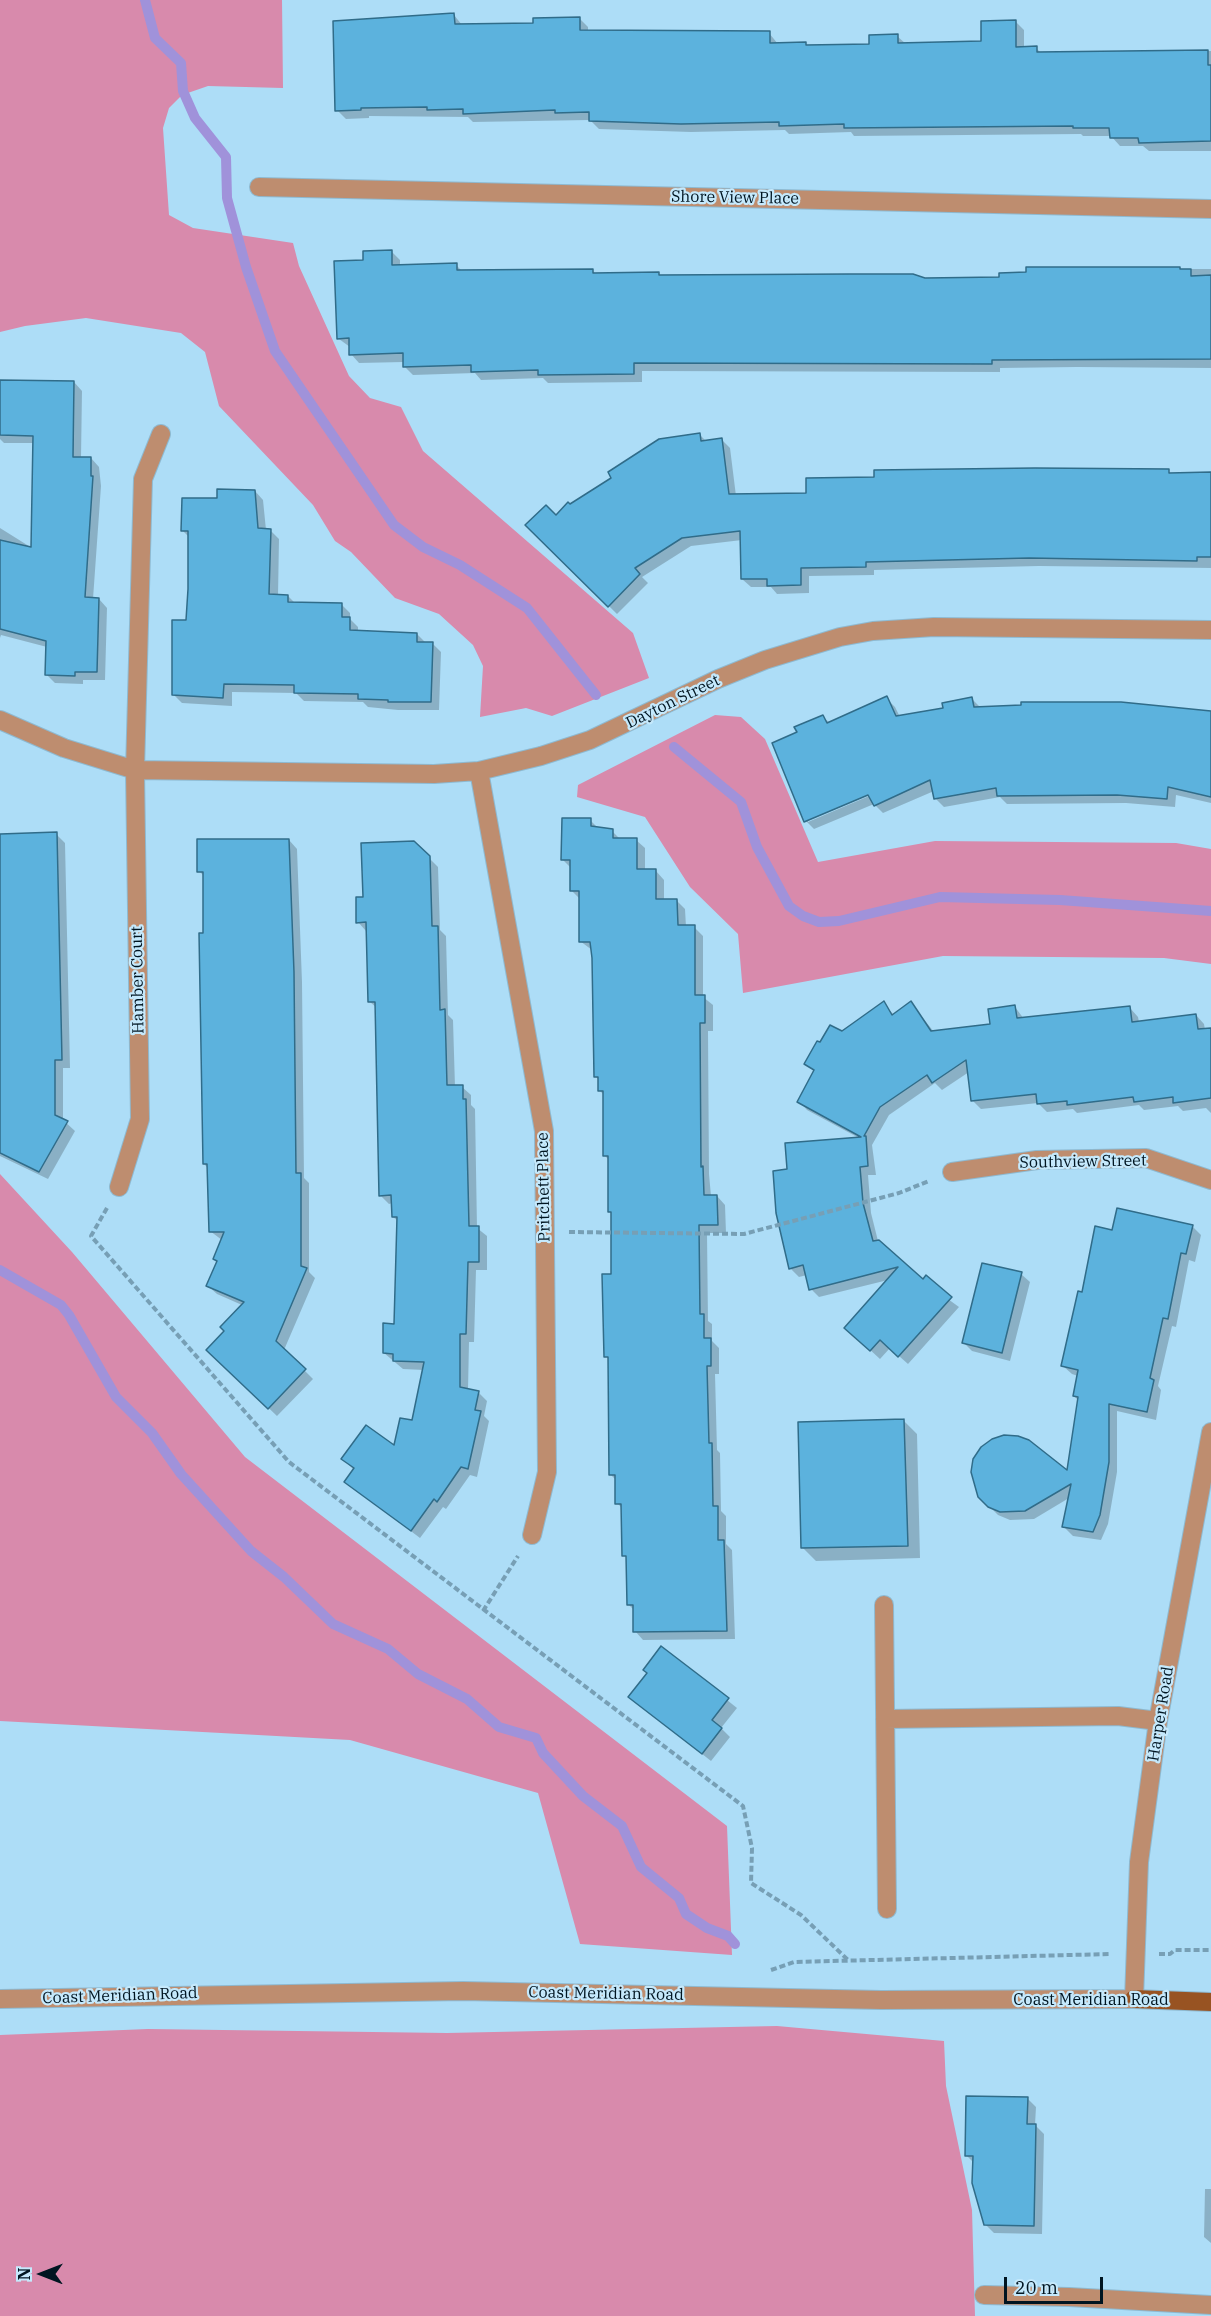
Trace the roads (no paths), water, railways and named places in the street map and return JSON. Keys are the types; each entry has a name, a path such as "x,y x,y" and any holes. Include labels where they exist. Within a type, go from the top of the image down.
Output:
{"main road":[{"name":"Coast Meridian Road","path":"1134,1999 1211,2002"}],"street":[{"name":"Shore View Place","path":"259,187 1211,209"},
{"name":"Hamber Court","path":"119,1186 140,1119 135,770 143,479 162,434"},
{"name":"Dayton Street","path":"0,720 64,748 135,770 434,774 479,771 541,756 590,740 634,722 718,679 765,660 840,637 873,631 934,627 1211,630"},
{"name":"Pritchett Place","path":"479,771 544,1131 547,1472 532,1534"},
{"name":"Southview Street","path":"952,1172 1037,1160 1146,1158 1211,1180"},
{"name":"Harper Road","path":"1134,1999 1136,1880 1158,1721 1211,1432"},
{"path":"884,1605 887,1909"},
{"path":"885,1719 1118,1716 1158,1721"},
{"name":"Coast Meridian Road","path":"0,1999 463,1991 881,2000 1134,1999"},
{"path":"984,2295 1069,2296 1211,2305"}],"waterway":[{"path":"145,0 155,38 181,63 183,91 195,118 226,157 227,198 246,267 275,351 394,525 423,547 460,565 527,608 596,695"},
{"path":"674,747 741,802 757,847 789,906 803,916 819,922 839,921 940,897 1060,900 1211,911"},
{"path":"0,1270 61,1305 116,1397 152,1433 181,1474 251,1551 284,1577 333,1624 388,1649 418,1674 467,1699 499,1727 536,1738 543,1753 583,1796 622,1826 641,1867 679,1898 686,1914 707,1928 728,1936 735,1944"}]}
